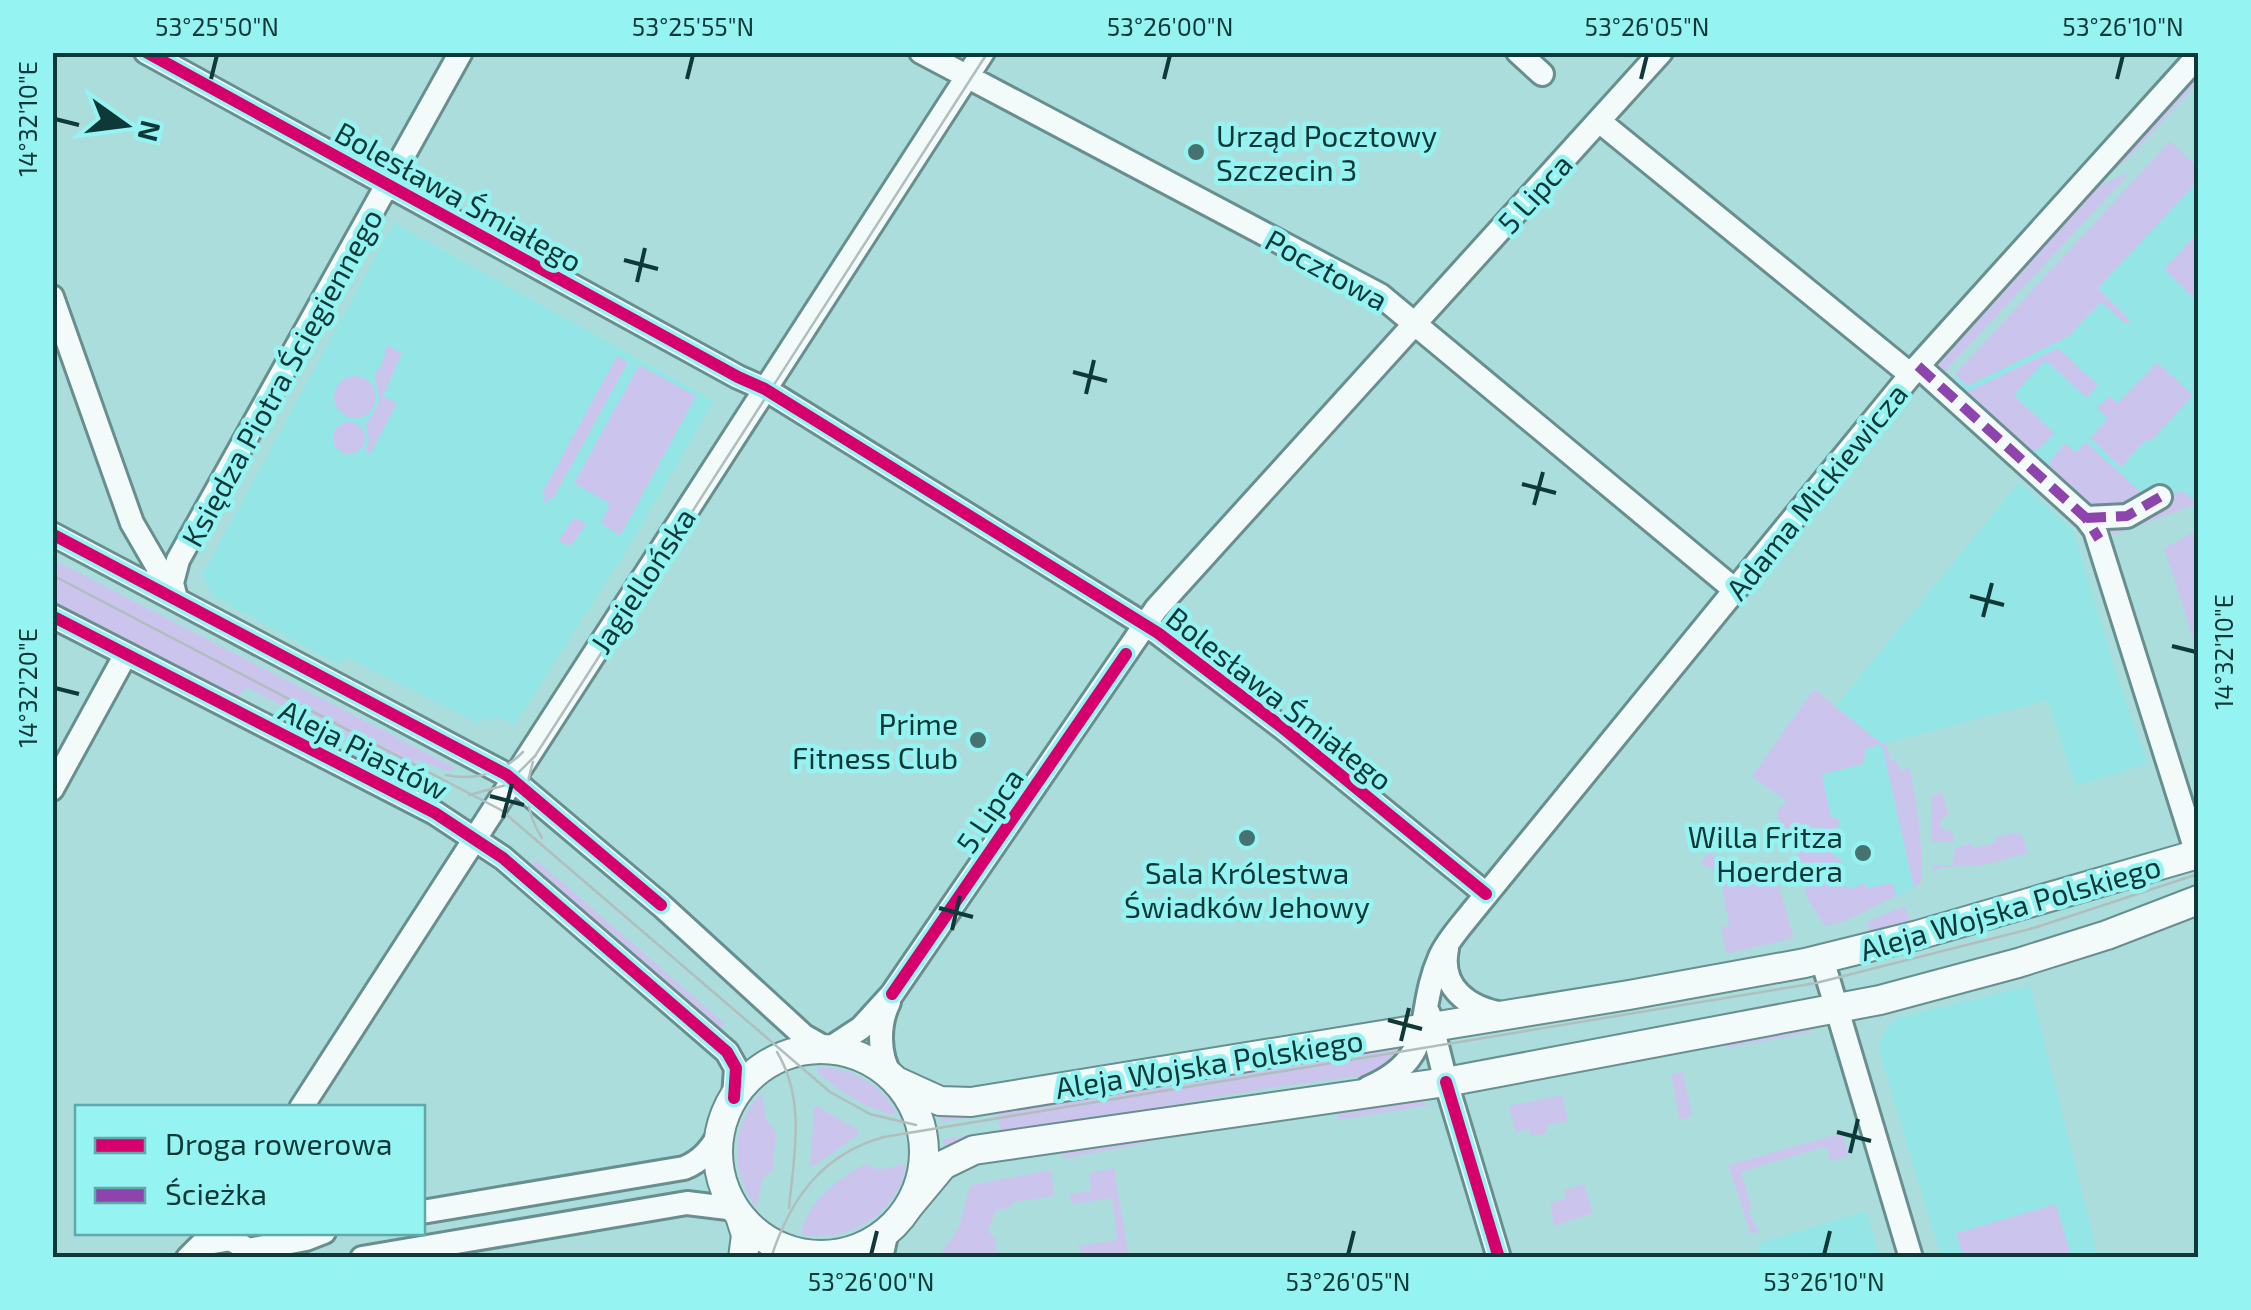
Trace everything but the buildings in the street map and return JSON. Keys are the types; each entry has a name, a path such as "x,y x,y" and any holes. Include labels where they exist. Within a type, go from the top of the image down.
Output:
{"main road":[{"name":"Aleja Wojska Polskiego","path":"894,1079 940,1101 971,1102 1506,1015 1822,959 2198,854"},
{"name":"Aleja Wojska Polskiego","path":"908,1207 948,1160 968,1152 1446,1082 1836,1009 2018,963 2198,900"},
{"path":"738,1213 762,1236 784,1248 832,1256 866,1245 884,1244 908,1207 922,1171 923,1136 911,1102 894,1079 858,1056 828,1049 802,1051 774,1060 750,1078 734,1098 721,1129 720,1172 746,1235 743,1258"}],"street":[{"name":"Bolesława Śmiałego","path":"146,52 765,389 1146,624 1272,720 1486,894"},
{"name":"Księdza Piotra Ściegiennego","path":"176,599 172,584 178,560 461,52"},
{"name":"Pocztowa","path":"921,52 1372,291 1735,590"},
{"name":"Jagiellońska","path":"302,1105 983,52"},
{"path":"1518,52 1542,74"},
{"name":"5 Lipca","path":"828,1049 861,1028 892,994 1146,624 1240,515 1661,52"},
{"name":"Adama Mickiewicza","path":"1427,1027 1430,990 1439,960 1486,894 1914,371 2198,56"},
{"path":"1599,121 1914,371 2086,518 2104,554 2198,854"},
{"path":"52,297 132,523 176,599"},
{"path":"2086,518 2127,516 2160,497"},
{"path":"109,564 123,558 132,540 132,523"},
{"name":"Aleja Piastów","path":"52,534 514,779 661,905 804,1036 828,1049"},
{"name":"Aleja Piastów","path":"52,616 475,837 728,1052 736,1068 734,1098"},
{"path":"52,789 126,654"},
{"path":"1450,941 1445,965 1456,991 1477,1008 1506,1015"},
{"name":"Aleja Wojska Polskiego","path":"1822,959 1836,1009"},
{"name":"5 Lipca","path":"892,994 881,1031 882,1055 894,1079"},
{"path":"1836,1009 1911,1258"},
{"path":"1427,1027 1498,1258"},
{"name":"Aleja Wojska Polskiego","path":"1350,1095 1406,1066 1427,1027"},
{"path":"425,1211 684,1168 695,1164 710,1149 721,1129"},
{"path":"362,1258 687,1203 738,1213"},
{"path":"202,1244 231,1239 243,1245 295,1242 315,1235"}],"shaded area":[{"path":"2198,71 2198,82 2127,160 2115,169 2111,166"},
{"path":"2170,141 2198,168 2198,181 2098,288 2130,320 2126,324 2101,302 2069,336 1967,386 1955,374"},
{"path":"2170,142 2198,169 2198,503 2117,534 1951,383"},
{"path":"2128,173 1941,375 1933,363 2089,190"},
{"path":"394,223 714,401 627,550 514,725 495,715 491,721 483,717 479,724 346,657 339,665 212,595 202,575"},
{"path":"2198,232 2198,302 2164,269"},
{"path":"387,345 402,353 383,396 397,403 370,454 365,451 369,439 366,424 378,405 374,375"},
{"path":"2058,348 2098,385 2087,398 2045,360 2014,395 2054,433 2040,448 2029,452 1965,393"},
{"path":"617,356 628,362 553,499 547,503 542,493"},
{"path":"2157,362 2193,395 2121,467 2090,438 2108,418 2097,408 2109,396 2118,403"},
{"path":"639,365 696,396 620,536 601,523 610,504 574,483"},
{"path":"355,376 370,382 376,397 370,412 355,418 340,412 334,397 340,382"},
{"path":"349,422 360,427 365,438 360,449 349,454 338,449 333,438 338,427"},
{"path":"2086,442 2148,499 2137,506 2089,508 2048,470 2051,459 2065,443 2076,452"},
{"path":"2019,482 2073,530 2119,684 2148,763 2076,786 2048,700 1883,744 1914,888 1845,921 1825,926 1807,898 1793,830 1781,831 1777,811 1787,802 1752,776 1814,689 1836,706"},
{"path":"2181,491 2196,504 2114,535 2105,527"},
{"path":"574,517 586,524 571,546 558,541"},
{"path":"2198,530 2198,653 2164,548"},
{"path":"52,559 454,767 450,772 416,759 409,771 246,687 237,699 53,606"},
{"path":"1814,689 1886,744 1891,762 1895,760 1901,771 1909,767 1921,853 1922,882 1914,888 1882,745 1866,748 1863,764 1822,774 1831,818 1838,817 1836,838 1831,840 1835,858 1840,858 1843,884 1850,889 1865,883 1866,888 1893,883 1896,896 1845,921 1825,926 1807,898 1793,830 1781,831 1777,811 1787,802 1752,776"},
{"path":"1942,792 1948,814 1940,825 1952,831 1954,842 1932,842 1931,796"},
{"path":"2020,833 2028,853 1983,865 1942,867 1933,872 1932,865 1952,865 1955,848 1995,843 1995,838"},
{"path":"1709,850 1725,872 1727,882 1770,875 1779,886 1794,938 1726,954 1721,928 1729,925 1720,873 1701,864"},
{"path":"536,860 552,874 551,880 554,875 725,1024 719,1030 546,883 531,867"},
{"path":"1905,906 1910,923 1868,936 1868,921"},
{"path":"2030,986 2098,1257 1941,1257 1878,1047 1885,1029 1898,1018"},
{"path":"1816,1026 1808,1033 1726,1048 1725,1041"},
{"path":"1395,1045 1401,1054 1382,1073 1269,1088 943,1145 944,1139 1001,1130 998,1114 941,1122 940,1116"},
{"path":"818,1067 842,1070 863,1079 882,1093 896,1112 883,1112 852,1098 817,1072"},
{"path":"1683,1072 1692,1115 1683,1120 1679,1117 1671,1074"},
{"path":"762,1093 766,1120 776,1131 773,1169 762,1180 757,1208 742,1180 737,1149 744,1119"},
{"path":"1562,1095 1568,1121 1546,1125 1547,1133 1531,1137 1529,1129 1515,1132 1509,1106"},
{"path":"1416,1100 1430,1105 1338,1120 1337,1109"},
{"path":"817,1106 857,1129 859,1134 813,1167 810,1165"},
{"path":"1842,1133 1849,1156 1831,1161 1826,1146 1741,1172 1752,1209 1748,1211 1759,1232 1751,1234 1728,1165"},
{"path":"1140,1136 1147,1143 1062,1159 1065,1147"},
{"path":"866,1164 878,1170 906,1164 893,1197 882,1210 869,1221 837,1235 801,1235 816,1202 845,1176"},
{"path":"1114,1168 1129,1257 1086,1257 1077,1246 1117,1240 1112,1198 1071,1204 1069,1194 1091,1191 1089,1173"},
{"path":"1051,1170 1054,1196 1012,1202 1012,1207 996,1210 988,1231 998,1243 994,1246 1000,1254 940,1257 958,1228 971,1185"},
{"path":"1584,1184 1593,1213 1554,1226 1550,1203 1566,1198 1564,1190"},
{"path":"2056,1204 2071,1256 1963,1257 1956,1233"},
{"path":"1866,1211 1880,1257 1761,1257 1757,1246 1766,1241"}],"tram line":[{"path":"469,795 506,785 535,756 988,52"},
{"path":"52,575 501,810 830,1092 870,1114 916,1125"},
{"path":"446,775 488,774 523,752"},
{"path":"533,762 528,801 542,838"},
{"path":"771,1258 788,1217 811,1182 843,1155 884,1137 1816,983 2034,928 2198,874"},
{"path":"777,1052 786,1070 795,1108 789,1208"}],"marked path":[{"path":"1918,366 2086,518 2099,539"},
{"path":"2086,518 2127,516 2160,497"}],"cycle path":[{"path":"146,52 765,389 1158,633 1283,728 1486,894"},
{"path":"52,534 507,775 661,905"},
{"path":"52,616 435,813 503,858 727,1052 736,1068 734,1098"},
{"path":"892,994 1126,654"},
{"path":"1446,1082 1499,1258"}],"place":[{"name":"Urząd Pocztowy Szczecin 3","path":"1196,152"},
{"name":"Prime Fitness Club","path":"978,740"},
{"name":"Sala Królestwa Świadków Jehowy","path":"1247,838"},
{"name":"Willa Fritza Hoerdera","path":"1863,853"}]}
